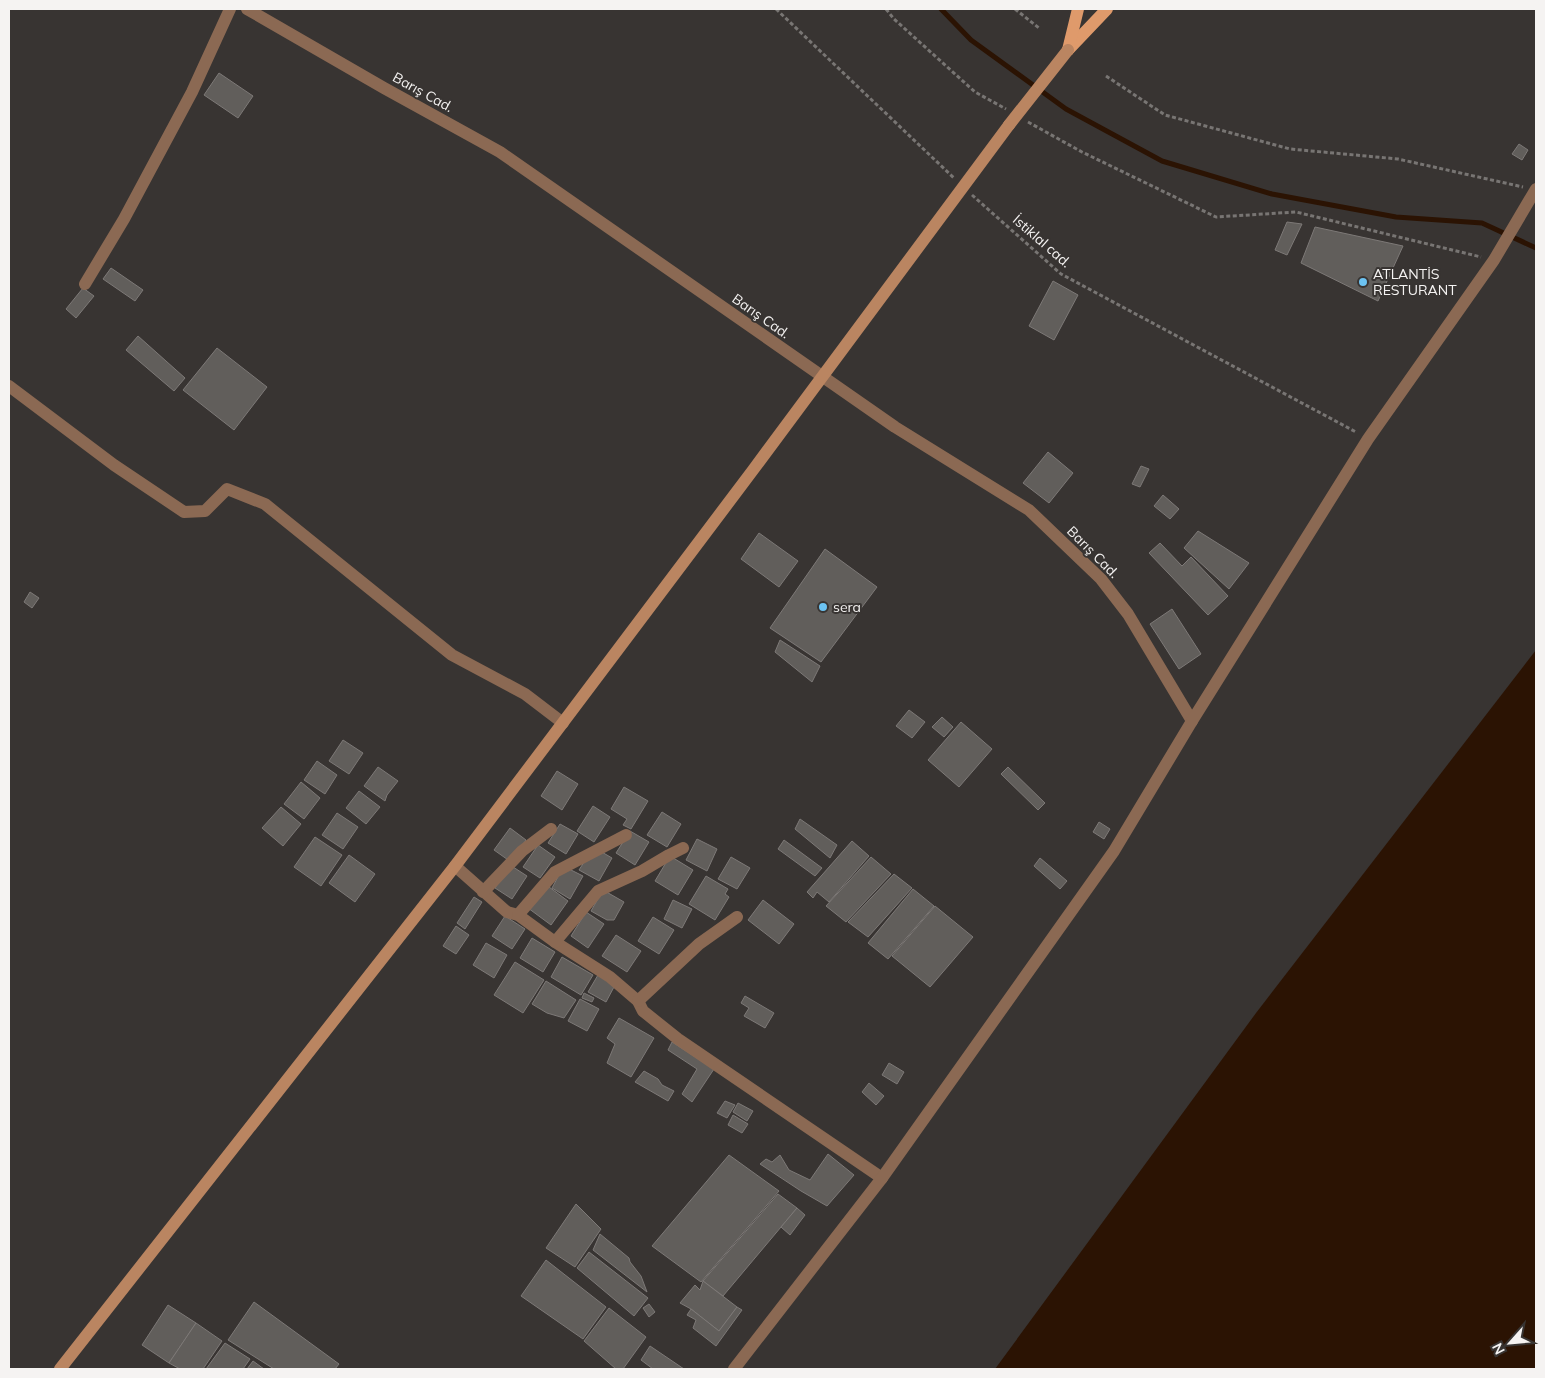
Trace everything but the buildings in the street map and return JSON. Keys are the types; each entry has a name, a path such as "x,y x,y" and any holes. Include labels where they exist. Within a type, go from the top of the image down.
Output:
{"main road":[{"path":"1068,50 1078,9"},
{"path":"60,1369 455,866 1009,125 1068,50 1107,9"}],"street":[{"path":"85,284 124,219 192,92 230,9"},
{"name":"Barış Cad.","path":"247,9 500,152 895,427 1029,510 1101,579 1128,614 1192,722"},
{"path":"734,1369 882,1178 1114,851 1368,438 1494,260 1536,189"},
{"path":"9,386 114,465 184,512 205,511 228,489 265,504 452,655 525,694 563,723"},
{"path":"484,892 522,852 551,830"},
{"path":"518,915 555,872 626,835"},
{"path":"554,942 598,891 642,871 683,848"},
{"path":"455,866 507,912 518,915 554,942 610,977 638,1001 643,1011 678,1039 882,1178"},
{"path":"638,1001 699,944 737,917"}],"path":[{"name":"İstiklal cad.","path":"776,9 964,187 1061,274 1368,438"},
{"path":"886,9 975,92 1008,110"},
{"path":"1015,9 1039,28"},
{"path":"1106,76 1165,115 1290,149 1398,159 1536,189"},
{"path":"1024,120 1082,152 1216,217 1296,212 1494,260"}],"shaded area":[{"path":"1536,650 1536,1369 995,1369 1256,1013"}],"waterway":[{"path":"941,9 971,40 1066,109 1162,161 1272,194 1396,217 1482,223 1536,248"}],"place":[{"name":"ATLANTİS RESTURANT","path":"1363,282"},
{"name":"sera","path":"823,607"}]}
